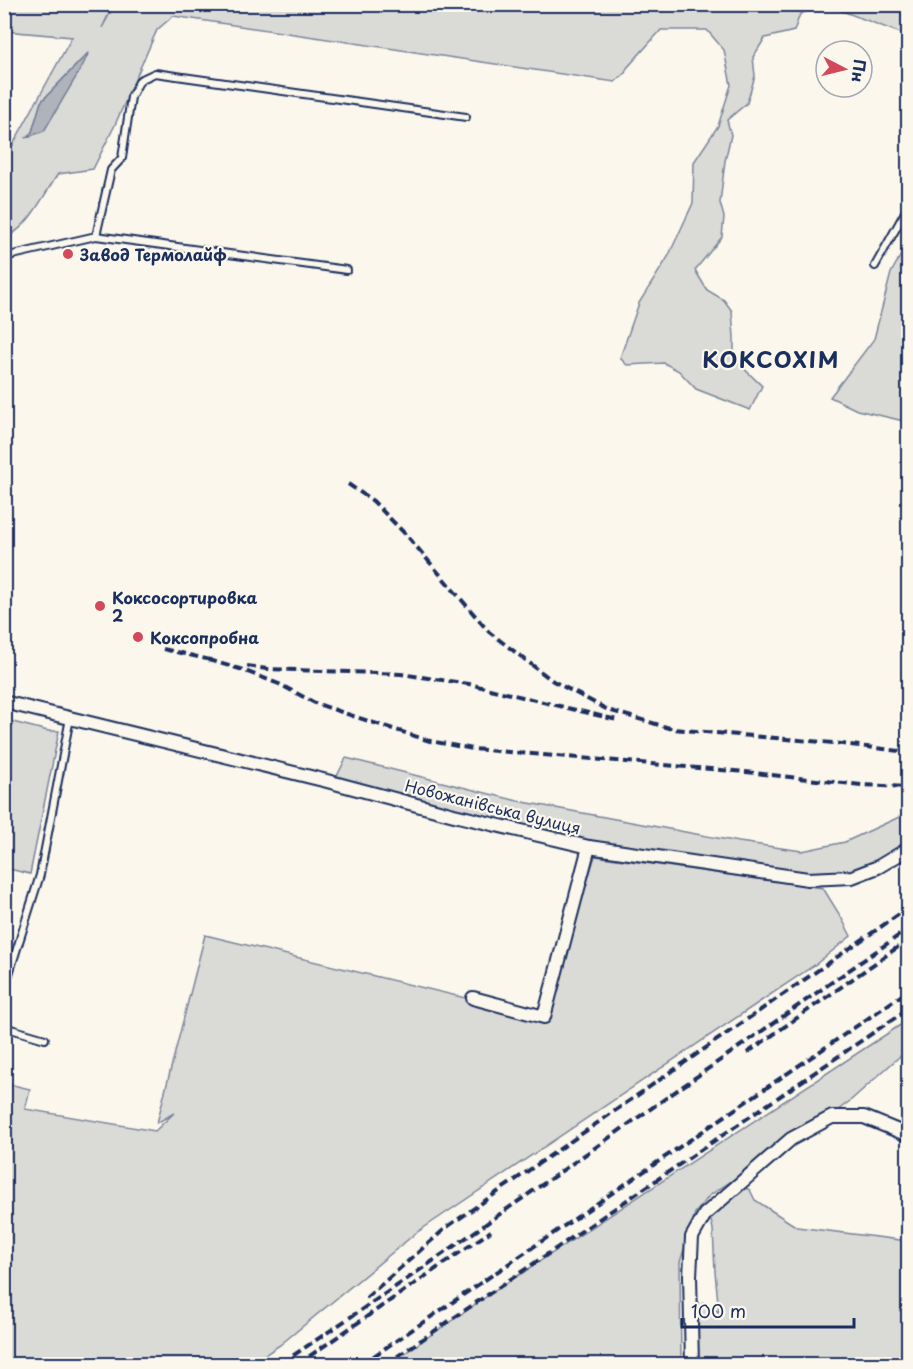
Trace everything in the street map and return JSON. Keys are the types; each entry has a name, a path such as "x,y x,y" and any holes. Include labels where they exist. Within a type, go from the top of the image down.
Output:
{"street":[{"name":"Новожанівська вулиця","path":"4,702 589,847 808,879 852,877 878,867 909,849"},
{"path":"473,998 544,1017 589,847"},
{"path":"692,1365 690,1276 692,1237 705,1214 791,1139 832,1118 864,1117 909,1135"}],"lane":[{"path":"96,236 111,170 122,158 131,97 140,80 155,73 466,117"},
{"path":"875,266 909,207"},
{"path":"4,257 96,236 347,270"},
{"path":"4,990 40,875 70,718"},
{"path":"4,1027 45,1040"}],"shaded area":[{"path":"115,4 647,4 647,7 648,4 908,4 908,36 829,6 800,14 794,31 765,38 753,57 755,76 747,103 727,120 731,135 720,203 724,217 722,237 695,270 707,290 724,300 732,311 734,359 762,386 750,410 696,389 679,371 664,363 627,365 620,358 639,303 668,257 693,203 694,162 718,126 731,85 724,50 707,30 661,30 615,82 173,16 157,30 93,169 58,174 30,217 9,236 5,234 5,159 72,37 5,31 4,5 113,5 102,28","holes":["87,54 44,131 27,137 32,132 41,102"]},
{"path":"89,52 44,131 25,138 32,132 41,102"},
{"path":"908,242 908,422 857,410 830,397 874,339 891,273"},
{"path":"5,720 48,731 59,731 30,874 5,868"},
{"path":"346,758 518,801 739,842 802,851 845,842 908,813 908,845 869,871 825,878 589,847 336,778"},
{"path":"595,856 823,888 851,936 816,964 416,1233 280,1345 251,1364 7,1364 5,1361 4,1083 30,1089 25,1109 155,1131 174,1113 157,1123 205,935 544,1017"},
{"path":"908,1020 908,1049 850,1101 821,1123 710,1195 695,1213 680,1262 681,1364 389,1364 493,1292"},
{"path":"738,1185 750,1190 755,1200 797,1227 908,1241 908,1364 696,1364 691,1325 703,1302 719,1312 713,1229 710,1217"}],"railway":[{"path":"348,484 373,501 409,538 489,632 553,681 608,710 673,729 908,752"},
{"path":"163,649 215,661"},
{"path":"208,660 279,684 315,703 353,716 430,741 473,749 746,772 862,785 908,787"},
{"path":"247,666 267,669 401,674 469,684 617,720"},
{"path":"366,1298 447,1227 908,908"},
{"path":"282,1363 407,1279 908,929"},
{"path":"747,1053 908,940"},
{"path":"362,1364 908,991"},
{"path":"386,1364 908,1009"},
{"path":"298,1364 491,1231"}],"place":[{"name":"Завод Термолайф","path":"68,254"},
{"name":"Коксосортировка 2","path":"100,606"},
{"name":"Коксопробна","path":"138,637"}],"district":[{"name":"КОКСОХІМ","path":"771,358"}]}
